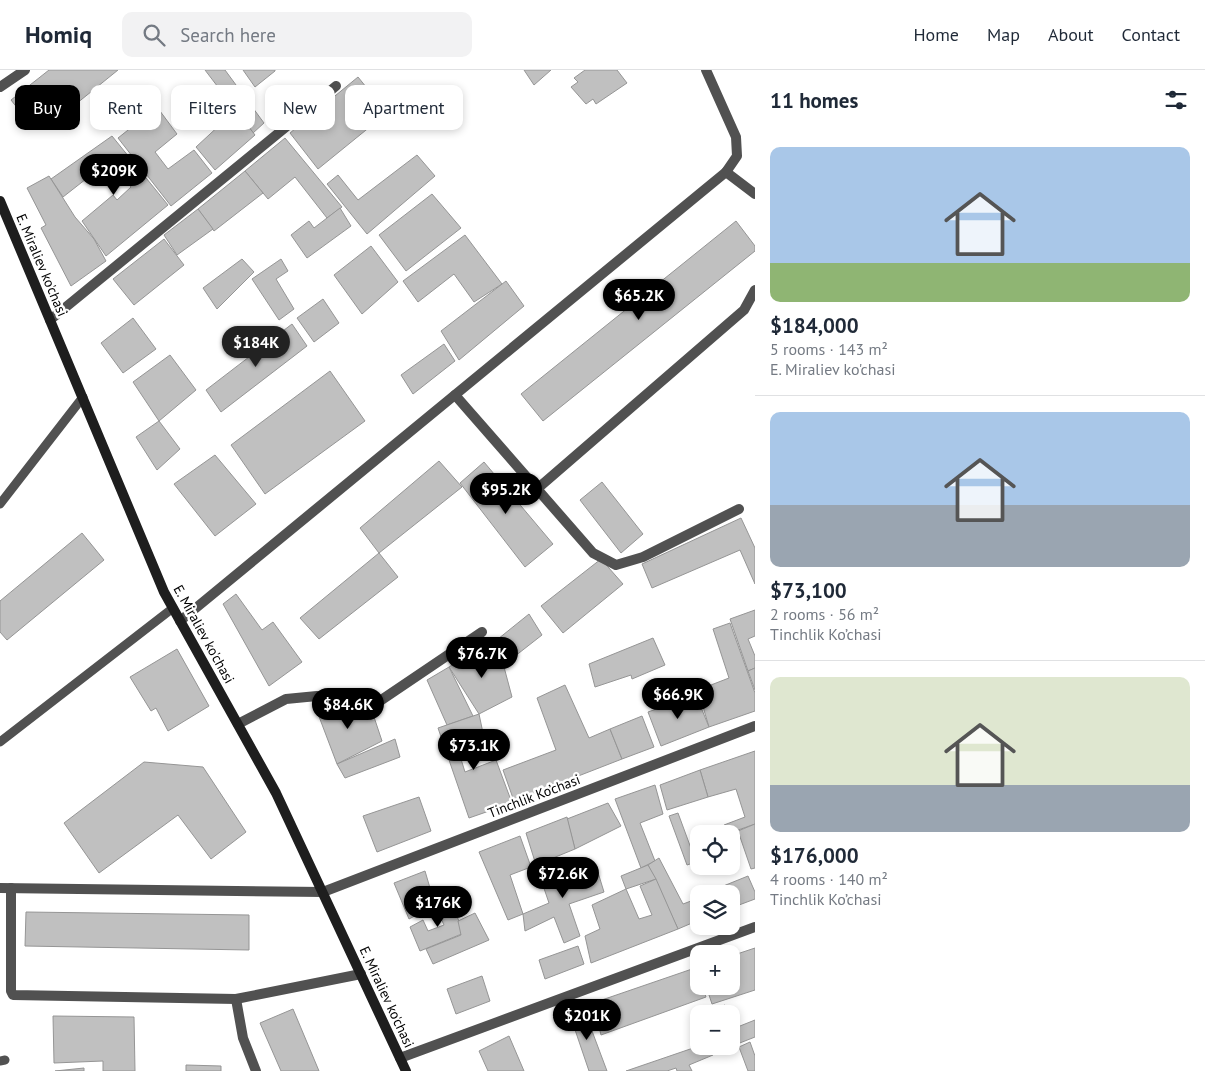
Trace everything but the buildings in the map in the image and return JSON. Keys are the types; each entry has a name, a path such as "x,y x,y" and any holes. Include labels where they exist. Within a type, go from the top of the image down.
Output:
{"street":[{"path":"0,87 25,70"},
{"path":"180,621 726,172 736,156 736,137 706,70"},
{"path":"50,320 336,86"},
{"path":"726,172 755,194"},
{"name":"E. Miraliev ko'chasi","path":"0,201 164,592 276,792 406,1071"},
{"path":"537,489 744,310 755,290"},
{"path":"455,395 592,553 616,565 643,558 739,509"},
{"path":"238,724 286,699 317,696 338,700 352,709 368,710 482,632"},
{"name":"Tinchlik Ko’chasi","path":"323,892 755,726"},
{"path":"0,888 323,892"},
{"path":"12,888 11,991 13,995 236,999 361,974"},
{"path":"400,1058 755,927"},
{"path":"236,999 242,1038 256,1071"}],"lane":[{"path":"0,504 82,397"},
{"path":"0,742 173,608"}]}
